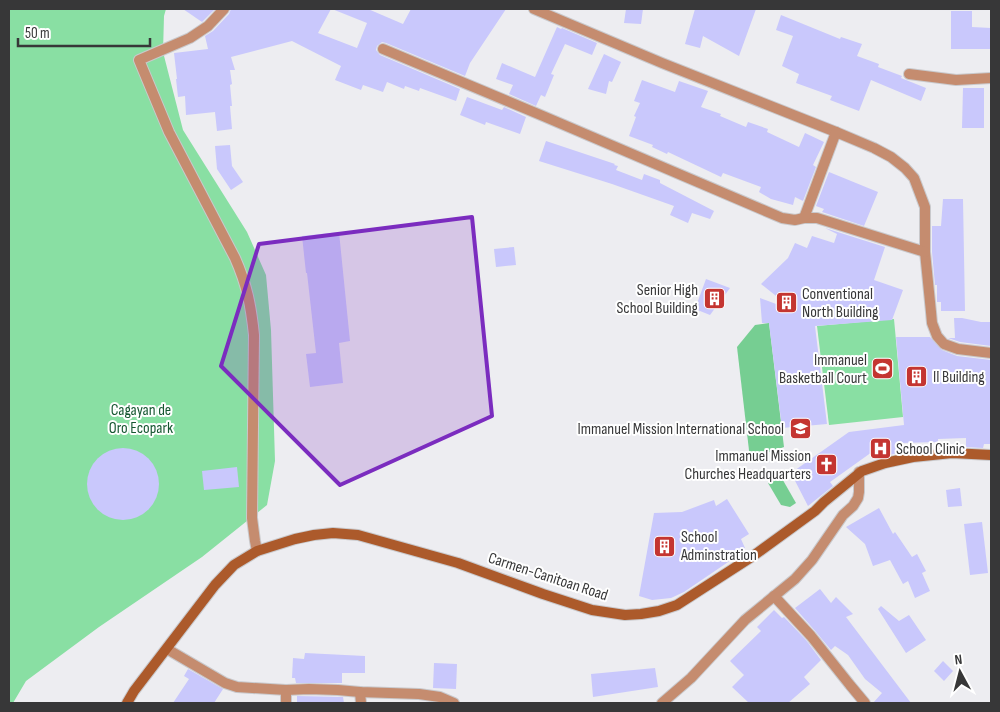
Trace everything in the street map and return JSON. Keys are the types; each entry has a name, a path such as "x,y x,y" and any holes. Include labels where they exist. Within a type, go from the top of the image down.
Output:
{"main road":[{"name":"Carmen-Canitoan Road","path":"127,703 214,585 234,565 257,551 295,539 334,533 358,535 458,563 592,610 625,615 641,614 677,605 753,556 815,511 859,472 878,465 913,457 952,453 991,455"}],"street":[{"path":"224,9 208,26 190,38 139,60 169,132 244,278 251,308 254,336 252,518 257,551"},
{"path":"534,9 662,64 836,132 891,157 914,178 925,207 925,252 932,323 937,336 944,344 991,353"},
{"path":"383,49 782,218 795,220 817,218 925,252"},
{"path":"908,74 956,80 991,78"},
{"path":"804,218 836,132"},
{"path":"662,703 691,678 745,620 795,579 812,560 858,498 859,472"},
{"path":"774,596 812,636 865,703"},
{"path":"167,649 226,683 237,687 419,694 440,697 454,703"},
{"path":"286,690 286,703"},
{"path":"360,692 361,703"}],"highlighted area":[{"path":"472,217 492,416 340,485 221,366 259,244"}],"green space":[{"name":"Cagayan de Oro Ecopark","path":"9,9 166,9 164,16 163,52 183,130 247,232 266,275 271,330 275,461 267,505 202,557 99,627 26,681 13,703 9,703"},
{"path":"894,319 903,417 829,425 817,326"},
{"path":"769,323 784,447 750,459 737,347 755,325"},
{"path":"780,475 796,503 790,507 781,505 768,483"}],"building":[{"path":"183,9 215,9 202,22"},
{"path":"231,9 331,9 318,33 357,48 367,23 332,9 368,9 403,24 411,9 506,9 470,63 465,76 386,43 382,42 377,46 376,50 380,55 460,89 456,101 420,88 419,91 405,86 404,89 387,82 383,92 363,85 361,90 335,80 341,66 292,41 231,57 235,70 230,70 232,84 230,85 232,106 230,106 232,129 217,131 215,112 186,115 185,96 178,97 174,53 208,49 205,36 213,31 229,14"},
{"path":"626,9 643,9 641,24 624,23"},
{"path":"695,9 756,9 739,56 703,36 700,48 685,44"},
{"path":"951,11 972,11 972,27 991,28 991,49 951,49"},
{"path":"781,15 840,39 841,37 862,44 857,56 879,64 878,67 926,88 921,101 871,80 859,111 830,100 832,96 796,83 799,74 782,66 793,36 776,30"},
{"path":"557,27 597,43 592,55 565,44 551,74 554,75 545,97 541,95 536,106 509,94 513,85 496,79 502,63 535,77"},
{"path":"604,54 621,62 612,82 609,81 606,94 588,89"},
{"path":"642,80 675,92 679,81 708,91 701,107 721,114 720,116 746,127 748,122 768,129 767,132 799,147 805,133 824,142 813,165 816,167 803,201 795,197 793,205 771,199 759,192 761,187 723,173 721,177 668,152 667,154 652,147 653,145 629,136 636,117 634,116 640,103 634,101"},
{"path":"963,88 984,88 984,128 962,128"},
{"path":"467,97 502,110 504,107 526,117 520,134 486,122 485,125 460,115"},
{"path":"546,141 615,164 618,166 616,170 642,180 644,174 660,180 660,183 714,211 710,219 692,213 688,223 670,215 674,206 539,161"},
{"path":"230,145 232,166 243,182 231,190 217,169 215,146"},
{"path":"829,172 878,192 864,226 822,212 824,209 816,206"},
{"path":"943,199 963,199 965,311 941,311 941,302 937,302 937,285 935,285 932,252 932,226 941,226"},
{"path":"825,228 885,247 874,280 903,290 892,320 815,326 827,424 782,428 769,323 762,323 760,298 795,311 761,284 788,258 795,243 807,248 812,236 834,243 837,234"},
{"path":"339,232 350,341 339,343 343,383 310,387 306,354 316,353 302,236"},
{"path":"514,247 516,265 496,267 494,249"},
{"name":"Senior High School Building","path":"706,279 730,288 710,315 695,309"},
{"path":"954,318 991,322 991,346 960,342 948,338 955,338"},
{"path":"896,337 930,337 942,350 957,356 991,360 991,444 984,444 983,448 966,447 966,438 938,439 938,442 900,443 901,452 875,459 872,452 830,482 833,486 808,506 791,473 849,432 904,425"},
{"path":"130,448 149,458 157,470 159,484 157,498 149,510 137,518 116,520 97,510 89,498 87,477 97,458 109,450"},
{"path":"237,467 239,487 204,490 202,471"},
{"path":"960,488 962,506 948,507 946,490"},
{"name":"School Adminstration","path":"727,499 749,534 741,539 745,548 734,558 684,592 671,598 652,600 639,596 654,513 682,512 714,500 716,506"},
{"path":"879,508 893,534 895,532 912,557 917,554 926,571 922,573 930,591 915,598 908,581 903,584 890,560 873,566 865,544 846,527"},
{"path":"982,522 988,573 970,575 964,524"},
{"path":"820,589 831,603 836,597 853,614 846,617 911,703 873,703 882,693 865,679 848,655 835,646 831,650 795,608"},
{"path":"881,606 899,621 909,615 926,640 906,653 878,609"},
{"path":"774,610 782,618 784,617 806,640 821,660 804,677 810,684 788,703 749,703 732,687 744,675 730,661 761,631 757,627"},
{"path":"305,653 365,656 365,673 342,673 342,683 296,683 295,678 292,678 293,658 304,659"},
{"path":"943,661 953,671 944,681 934,671"},
{"path":"434,663 457,664 456,689 433,688"},
{"path":"655,668 658,687 593,697 591,674"},
{"path":"188,669 223,689 214,703 173,703 189,679 184,676"},
{"path":"297,696 343,697 344,703 297,703"}],"place":[{"name":"Senior High School Building","path":"714,299"},
{"name":"Conventional North Building","path":"786,303"},
{"name":"Immanuel Basketball Court","path":"883,369"},
{"name":"II Building","path":"917,377"},
{"name":"Immanuel Mission International School","path":"800,429"},
{"name":"School Clinic","path":"880,449"},
{"name":"Immanuel Mission Churches Headquarters","path":"827,465"},
{"name":"School Adminstration","path":"665,546"}]}
